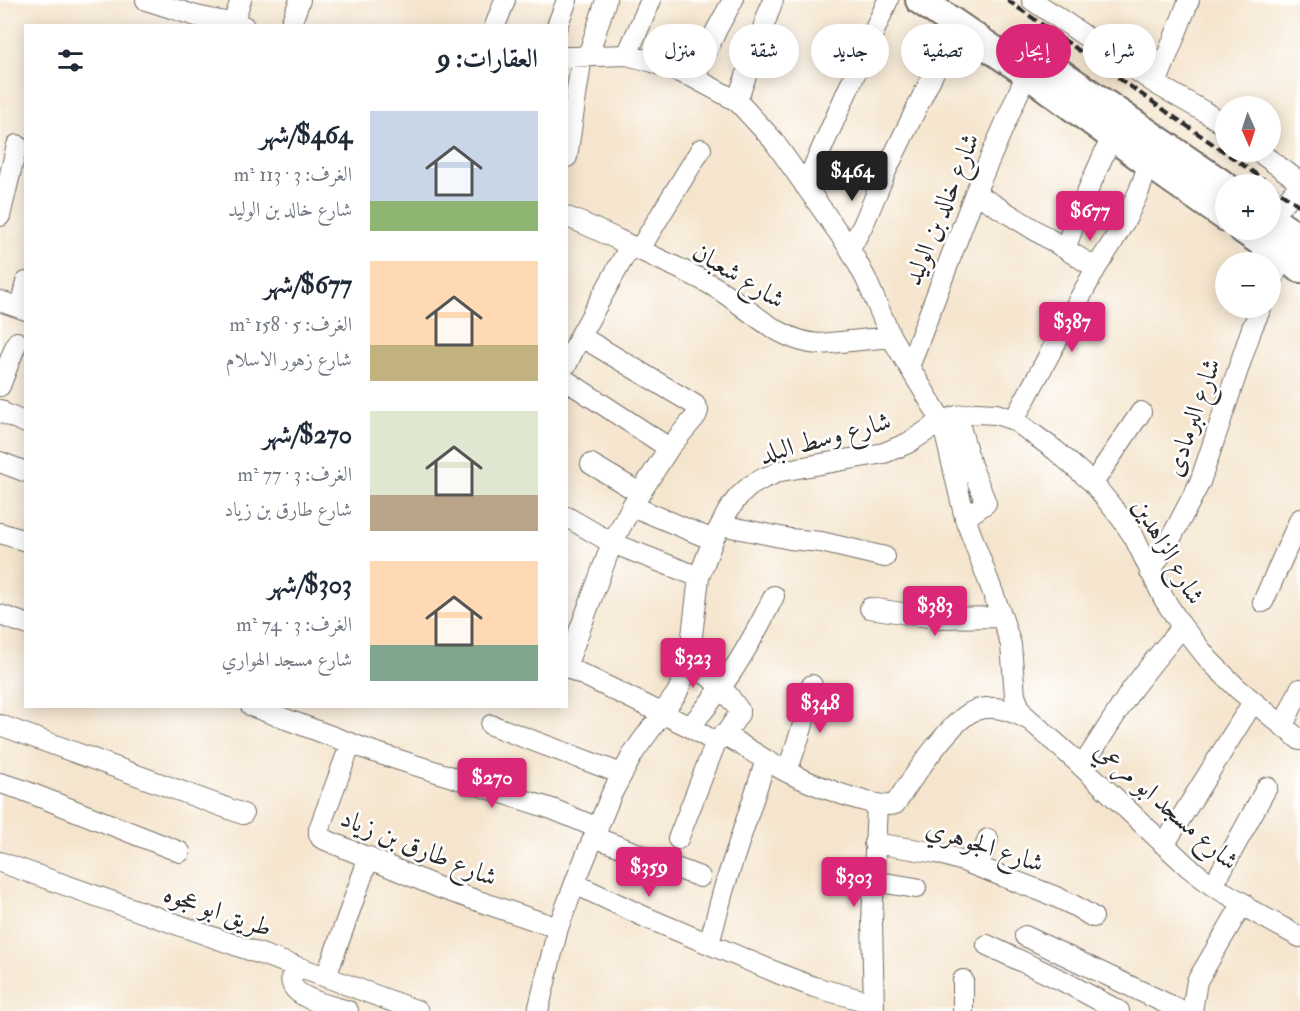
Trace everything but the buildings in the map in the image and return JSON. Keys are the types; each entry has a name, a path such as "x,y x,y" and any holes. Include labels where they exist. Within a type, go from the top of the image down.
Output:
{"highway":[{"path":"920,0 956,13 1215,181"},
{"path":"956,13 996,47"},
{"path":"1034,78 1215,208"},
{"path":"1281,235 1294,255"},
{"path":"1264,240 1294,255"}],"street":[{"path":"146,0 196,16 231,24 241,0"},
{"path":"291,24 300,0"},
{"path":"496,24 505,0"},
{"path":"558,24 567,0"},
{"path":"568,149 579,56 606,0"},
{"path":"627,55 651,0"},
{"path":"717,29 733,0"},
{"path":"736,101 773,0"},
{"path":"805,186 888,0"},
{"path":"1032,0 1156,84 1215,119"},
{"path":"1156,84 1189,0"},
{"path":"850,249 864,223 956,13"},
{"path":"579,56 627,55 643,59"},
{"path":"694,78 736,101 773,140 850,249 866,279 891,337 909,368 950,418 969,458 986,503 965,518 1002,617 934,618 870,608"},
{"name":"شارع خالد بن الوليد","path":"909,368 975,193 1025,78"},
{"path":"1065,249 1083,201 1112,136"},
{"path":"0,216 14,146"},
{"path":"568,362 580,336 701,149"},
{"path":"1272,162 1300,184 1281,206"},
{"path":"1014,420 1096,268 1127,218 1149,163"},
{"path":"975,193 1096,268"},
{"name":"شارع شعبان","path":"568,217 710,284 794,340 808,344 820,344 891,337"},
{"path":"1281,271 1294,255"},
{"path":"0,301 23,309"},
{"name":"شارع البرمادى","path":"1150,572 1170,540 1200,482 1256,318"},
{"path":"568,660 571,644 612,543 669,448 697,414 698,408 580,336"},
{"path":"0,386 17,342"},
{"path":"568,382 669,448"},
{"path":"0,410 24,422"},
{"path":"1093,483 1141,412"},
{"name":"شارع الزاهدين","path":"950,418 976,413 996,414 1014,420 1056,450 1093,483 1134,537 1164,599 1182,627 1209,660 1237,688 1300,740"},
{"name":"شارع وسط البلد","path":"538,1011 558,928 612,792 634,752 677,693 684,676 689,661 699,577 728,511 750,486 764,478 781,471 884,453 908,443 950,418"},
{"path":"0,462 24,471"},
{"path":"591,464 636,500 717,533 821,542 885,557"},
{"path":"568,519 612,543 699,577"},
{"path":"1263,602 1300,519"},
{"path":"0,533 24,541"},
{"path":"690,727 722,687 750,643 774,596"},
{"path":"0,615 24,623"},
{"name":"شارع مسجد ابو مرعي","path":"1002,617 1011,645 1015,696 1022,713 1187,866 1213,886 1243,903 1247,908 1300,937"},
{"path":"1082,767 1132,689 1182,627"},
{"path":"678,839 721,739 739,712 722,687 689,661"},
{"path":"568,666 661,713 766,760 787,772 815,784 889,806 895,804 931,753 957,724 974,711 988,708 1002,709 1015,712 1029,720"},
{"path":"787,772 802,728 812,685"},
{"path":"1283,726 1300,692"},
{"path":"1164,844 1253,702"},
{"path":"256,708 427,770 552,809 596,833 700,877"},
{"path":"0,725 243,814"},
{"path":"491,725 622,774"},
{"name":"شارع طارق بن زياد","path":"351,743 319,829 318,834 321,838 441,888 558,928"},
{"path":"709,944 724,888 766,760"},
{"path":"0,783 180,852"},
{"path":"1213,886 1267,787"},
{"path":"575,884 709,944 814,987 874,1007 872,921 877,804"},
{"path":"978,866 987,839"},
{"name":"شارع الجوهري","path":"874,843 937,854 978,866 1075,906 1093,917"},
{"path":"326,977 369,857"},
{"name":"طريق ابو عجوه","path":"0,862 418,1011"},
{"path":"873,881 916,888"},
{"path":"1192,1011 1197,981 1243,903"},
{"path":"1025,936 1182,1011"},
{"path":"987,945 1119,1011"},
{"path":"293,965 290,977 296,991 303,996 348,1011"},
{"path":"963,980 963,1011"}],"railway":[{"path":"1007,0 1256,174"},
{"path":"1281,193 1300,206"}]}
